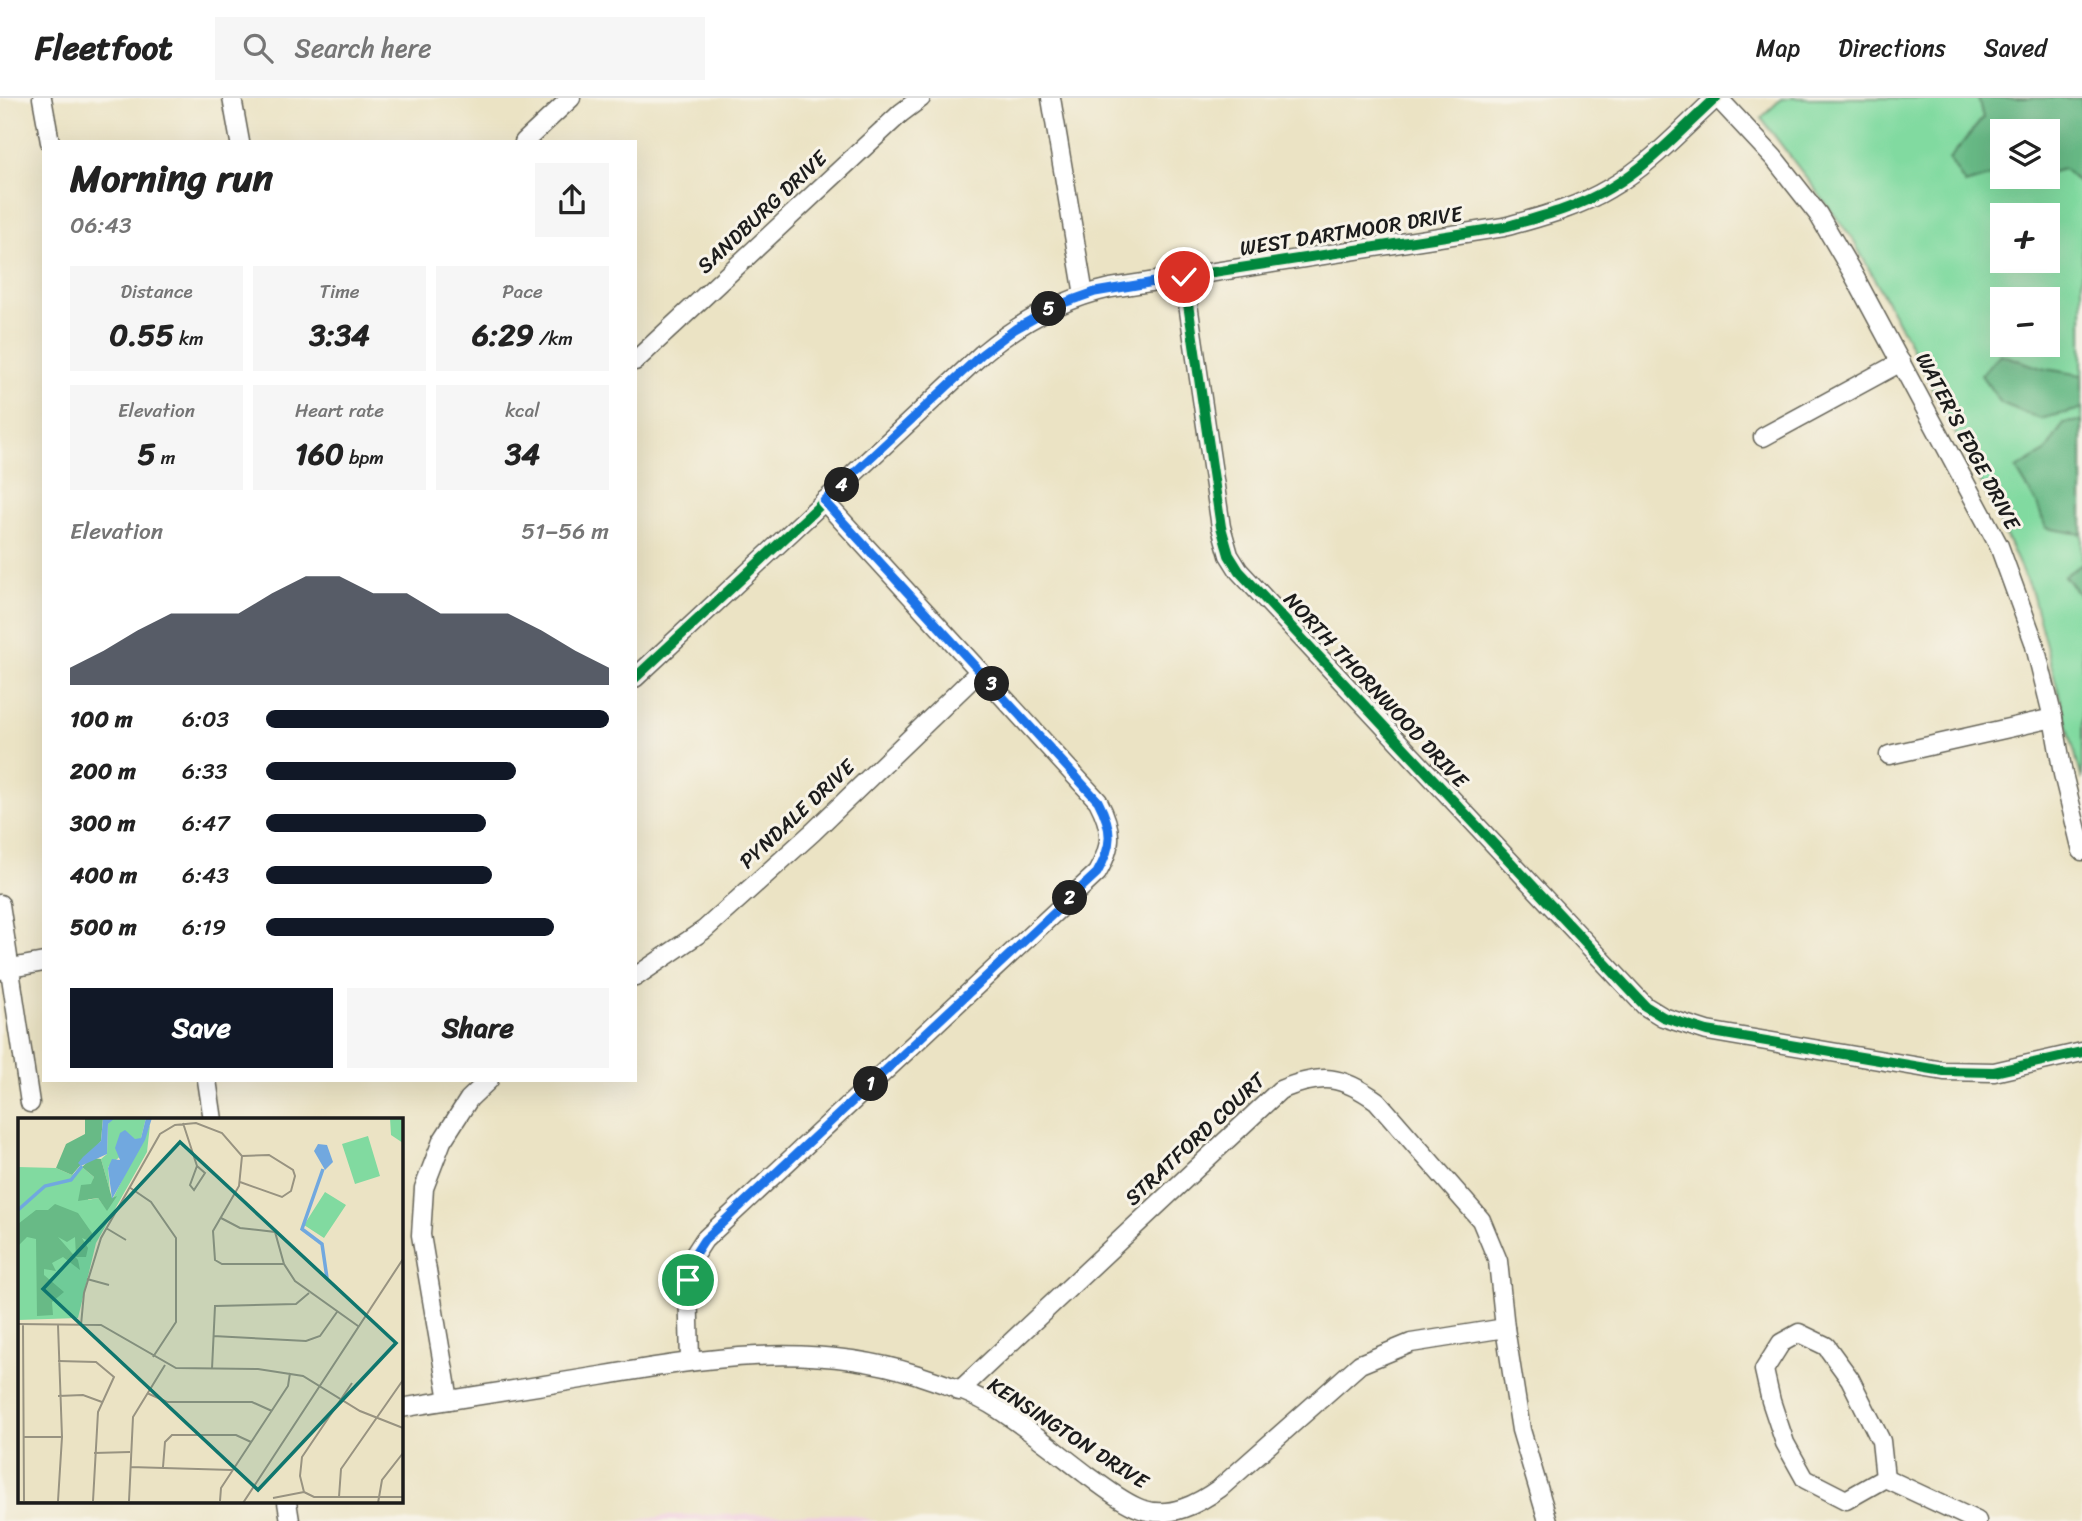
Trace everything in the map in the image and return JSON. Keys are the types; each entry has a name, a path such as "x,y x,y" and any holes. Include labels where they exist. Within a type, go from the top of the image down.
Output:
{"street":[{"path":"43,98 50,140"},
{"path":"232,98 240,140"},
{"path":"526,140 570,98"},
{"name":"SANDBURG DRIVE","path":"637,359 920,98"},
{"path":"1051,98 1084,295"},
{"name":"WEST DARTMOOR DRIVE","path":"637,675 996,342 1040,313 1084,295 1111,288 1504,227 1542,217 1610,188 1647,162 1717,98"},
{"name":"WATER’S EDGE DRIVE","path":"1717,98 1774,158 1818,214 1853,272 1999,546 2034,642 2082,850"},
{"name":"NORTH THORNWOOD DRIVE","path":"1184,277 1221,527 1229,555 1239,571 1645,1006 1663,1017 1707,1031 1944,1071 1994,1072 2082,1052"},
{"path":"1763,438 1901,362"},
{"path":"690,1361 688,1280 691,1260 704,1240 1097,873 1110,840 1108,820 1098,801 824,501"},
{"name":"PYNDALE DRIVE","path":"637,975 713,921 813,832 980,671"},
{"path":"1889,755 2053,718"},
{"path":"0,904 5,969 15,998 30,1103"},
{"path":"5,969 42,962"},
{"name":"STRATFORD COURT","path":"959,1391 1260,1107 1280,1090 1304,1081 1337,1079 1358,1087 1377,1101 1481,1220 1498,1261 1504,1328"},
{"path":"206,1082 213,1118"},
{"path":"449,1400 421,1234 424,1188 442,1141 469,1099 487,1082"},
{"path":"1504,1328 1521,1430 1548,1521"},
{"name":"KENSINGTON DRIVE","path":"402,1408 690,1361 742,1355 816,1356 861,1362 913,1374 959,1391 996,1408 1107,1489 1142,1509 1181,1510 1202,1501 1220,1488 1360,1364 1411,1343 1504,1328"},
{"path":"1799,1333 1826,1346 1850,1379 1881,1441 1885,1478 1846,1500 1805,1479 1784,1443 1764,1370 1781,1343 1799,1333"},
{"path":"1885,1478 1977,1521"}],"shaded area":[{"path":"846,1514 876,1521 633,1521 671,1515"}],"green space":[{"path":"1782,98 2082,98 2082,780 2032,593 1989,499 1852,238 1761,118"},
{"path":"1978,98 2082,98 2082,186 2064,169 2060,170 2060,119 1990,119 1990,177 1965,184 1949,159 1983,118"},
{"path":"1997,357 2009,357 2041,368 2082,375 2082,409 2040,419 2001,403 1981,375"},
{"path":"2082,421 2082,534 2046,528 2037,504 2016,469 2045,452 2064,423"},
{"path":"2082,564 2082,598 2064,576"}],"cycle path":[{"path":"637,676 982,354 1042,313 1076,298 1111,288 1504,227 1558,211 1585,201 1625,179 1652,158 1716,98"},
{"path":"1184,277 1221,527 1229,555 1239,571 1645,1006 1663,1017 1707,1031 1944,1071 1994,1072 2082,1052"}],"route":[{"path":"688,1280 691,1260 704,1240 1097,873 1110,840 1108,820 1098,801 824,501 982,354 1040,313 1095,292 1184,277"}]}
